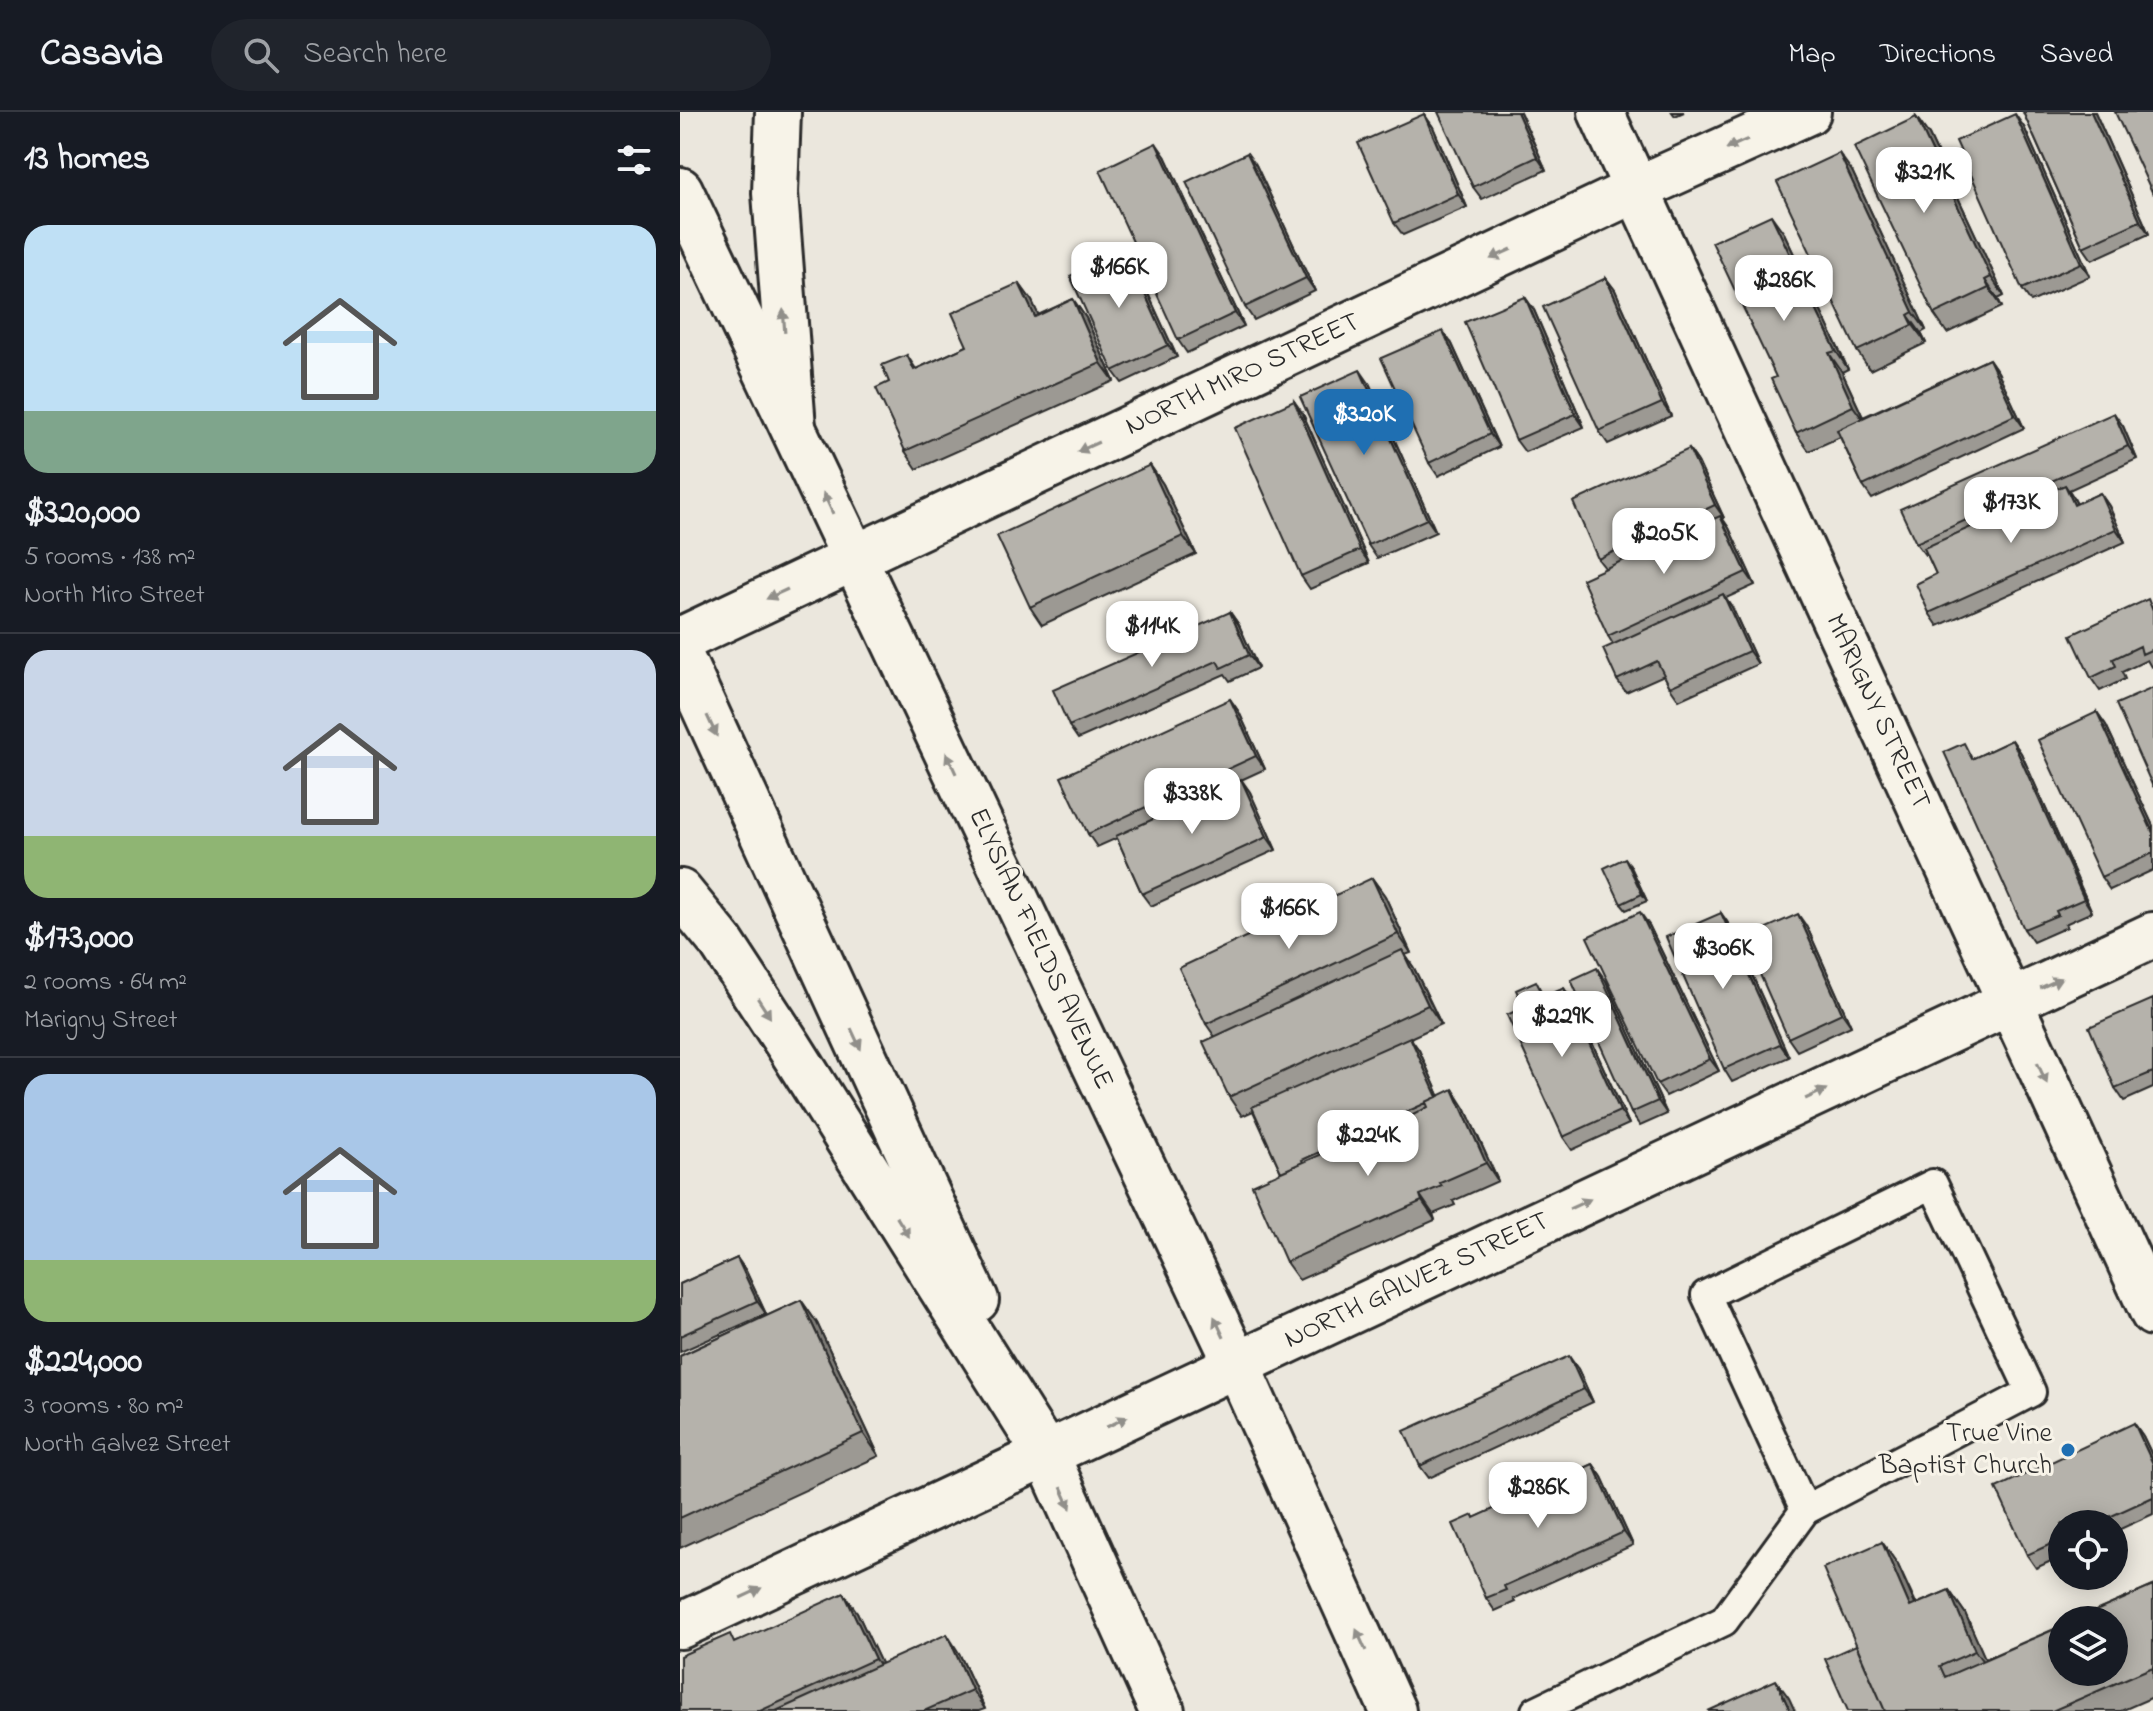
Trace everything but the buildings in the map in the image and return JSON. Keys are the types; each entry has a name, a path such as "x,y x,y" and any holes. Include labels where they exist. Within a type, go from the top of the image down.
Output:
{"main road":[{"path":"778,112 775,193 793,427"},
{"name":"MARIGNY STREET","path":"1601,112 2153,1313"},
{"name":"NORTH MIRO STREET","path":"680,640 1637,189 1808,112"},
{"name":"ELYSIAN FIELDS AVENUE","path":"680,190 1237,1365 1393,1711"},
{"path":"680,655 1162,1711"},
{"path":"680,892 721,942 789,1046 1047,1456"},
{"name":"NORTH GALVEZ STREET","path":"680,1626 2153,935"}],"lane":[{"path":"1536,1711 1724,1621 1805,1510 2031,1392 1933,1184 1706,1295 1805,1510"}],"place":[{"name":"True Vine Baptist Church","path":"2068,1450"}]}
